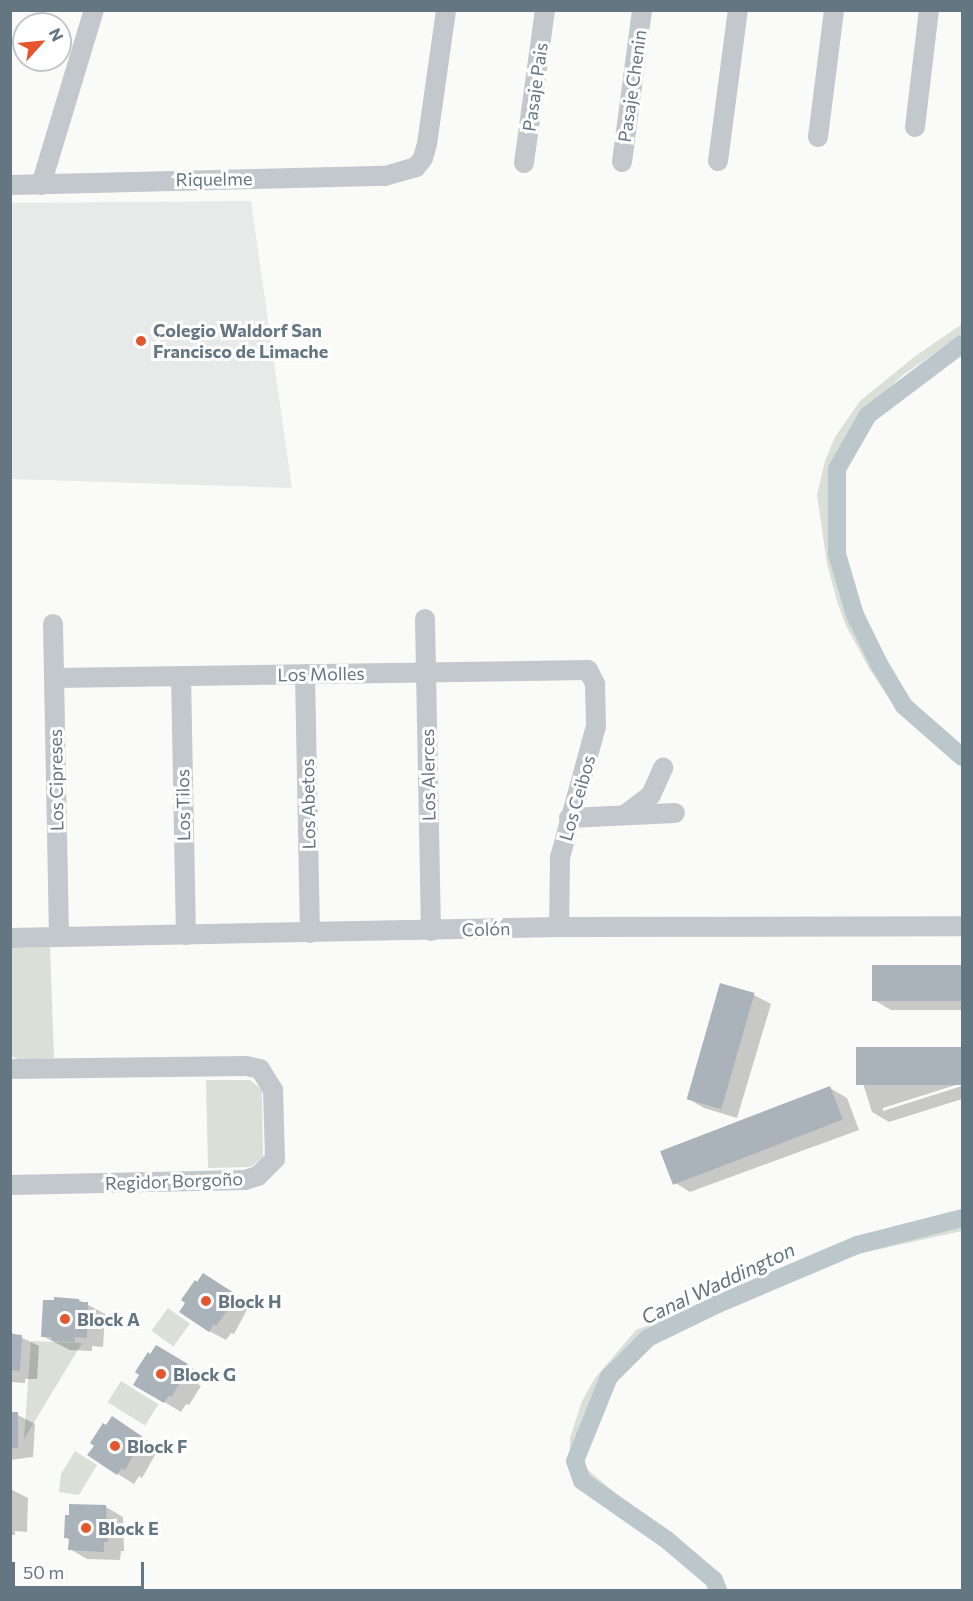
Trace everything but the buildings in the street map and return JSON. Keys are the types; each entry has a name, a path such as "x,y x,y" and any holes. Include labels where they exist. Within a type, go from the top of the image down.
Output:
{"street":[{"path":"41,185 94,10"},
{"name":"Riquelme","path":"10,185 385,176 416,167 423,158 427,144 446,10"},
{"name":"Pasaje Pais","path":"524,163 545,10"},
{"name":"Pasaje Chenin","path":"622,162 642,10"},
{"path":"718,161 738,10"},
{"path":"818,137 834,10"},
{"path":"915,127 929,10"},
{"name":"Los Alerces","path":"425,619 431,931"},
{"name":"Los Cipreses","path":"54,624 59,937"},
{"name":"Los Molles","path":"54,678 588,670"},
{"name":"Los Ceibos","path":"559,927 560,858 596,726 595,684 588,670"},
{"name":"Los Abetos","path":"305,674 310,933"},
{"name":"Los Tilos","path":"181,676 186,935"},
{"path":"626,814 651,795 663,768"},
{"path":"570,818 675,813"},
{"name":"Colón","path":"10,938 559,927 963,926"},
{"name":"Regidor Borgoño","path":"10,1069 246,1066 260,1068 273,1090 274,1159 258,1176 245,1180 10,1185"}],"shaded area":[{"name":"Colegio Waldorf San Francisco de Limache","path":"251,201 292,488 11,479 11,203"},
{"path":"962,324 962,334 903,375 861,415 842,443 828,492 830,517 844,580 856,617 880,672 894,693 962,754 962,765 899,713 870,670 846,626 827,564 817,495 825,461 835,437 860,401 914,357"},
{"path":"50,947 54,1058 20,1060 11,1056 10,948"},
{"path":"206,1080 250,1080 262,1090 263,1157 251,1167 208,1168"},
{"path":"962,1221 962,1231 862,1253 792,1277 648,1334 629,1349 609,1372 592,1402 577,1440 578,1455 582,1465 670,1539 708,1574 720,1590 711,1590 665,1545 576,1469 570,1458 570,1438 582,1401 595,1378 636,1330 814,1260"},
{"path":"168,1308 190,1324 173,1347 152,1331"},
{"path":"31,1341 82,1343 24,1439"},
{"path":"121,1381 158,1404 145,1426 108,1402"},
{"path":"75,1451 97,1465 79,1495 59,1492 61,1474"}],"waterway":[{"name":"Canal Waddington","path":"962,344 868,415 837,469 837,554 855,615 879,664 904,706 962,757"},
{"name":"Canal Waddington","path":"718,1590 714,1580 667,1540 582,1481 575,1461 609,1377 648,1338 718,1304 857,1245 962,1218"}],"place":[{"name":"Colegio Waldorf San Francisco de Limache","path":"141,341"},
{"name":"Block H","path":"206,1301"},
{"name":"Block A","path":"65,1319"},
{"name":"Block G","path":"161,1374"},
{"name":"Block F","path":"115,1446"},
{"name":"Block E","path":"86,1528"}]}
